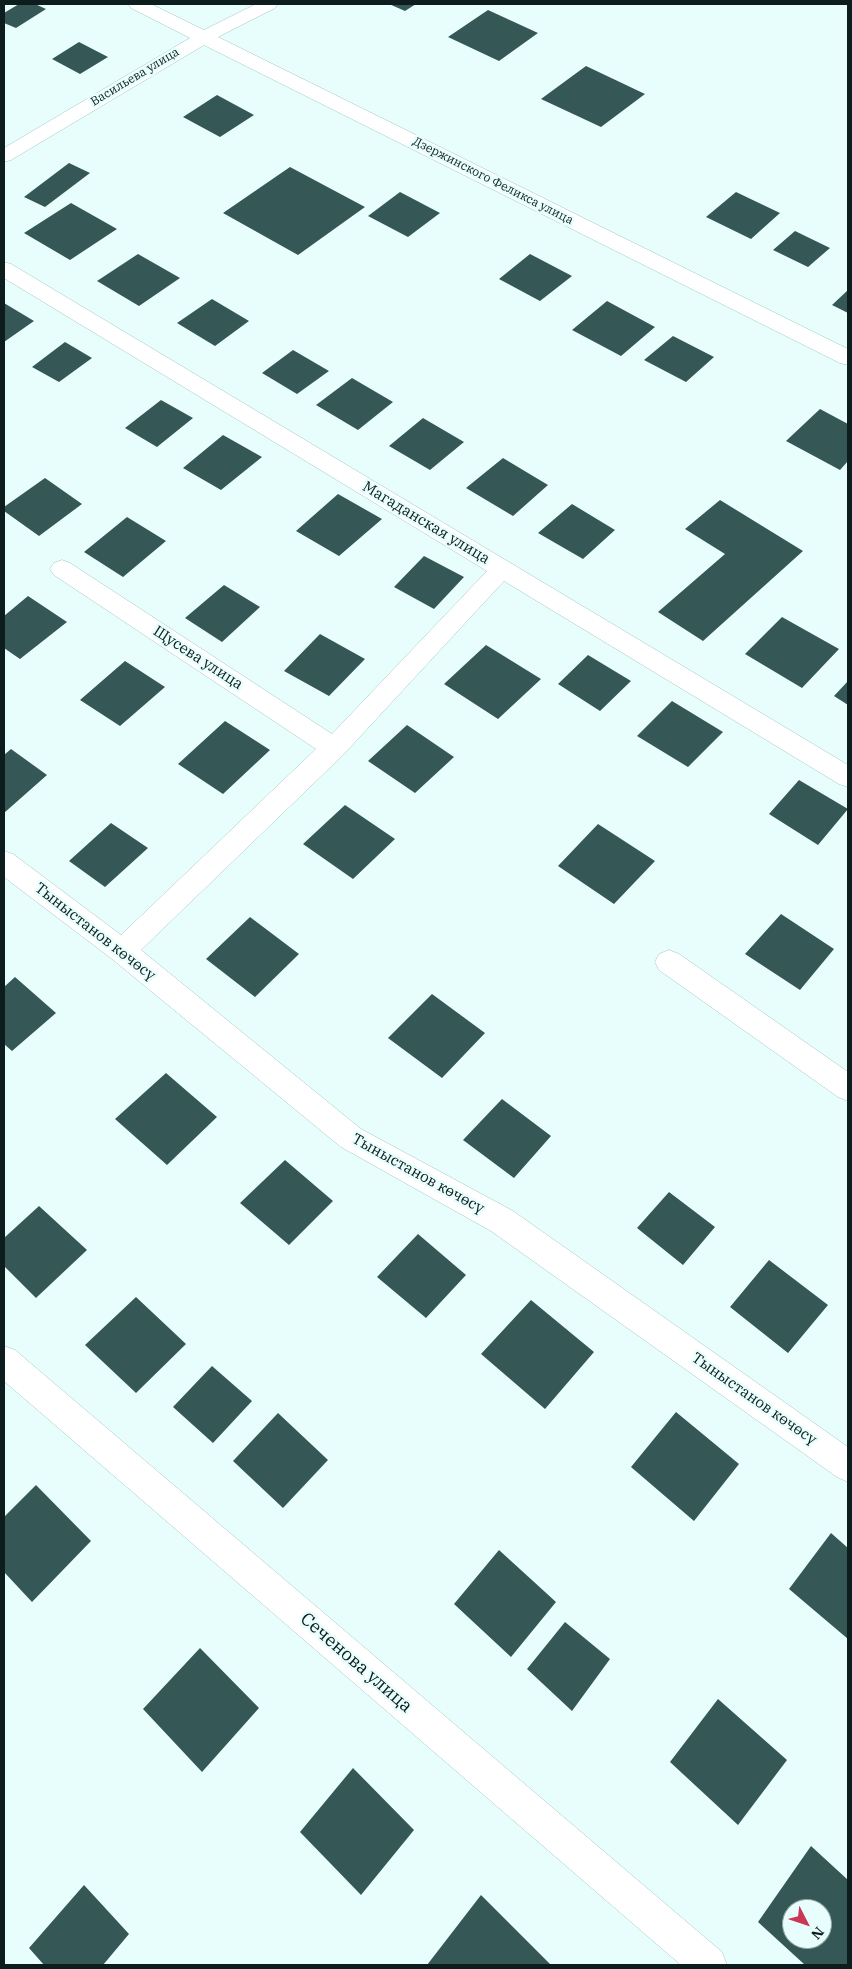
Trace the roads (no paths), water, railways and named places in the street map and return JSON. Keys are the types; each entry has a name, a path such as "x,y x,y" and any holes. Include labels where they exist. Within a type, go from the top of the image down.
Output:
{"street":[{"name":"Дзержинского Феликса улица","path":"137,4 848,358"},
{"name":"Васильева улица","path":"4,156 204,37 269,4"},
{"name":"Магаданская улица","path":"4,269 848,777"},
{"name":"Щусева улица","path":"62,569 334,748"},
{"path":"122,951 334,748 502,569"},
{"name":"Тыныстанов көчөсү","path":"4,862 122,951 351,1138 502,1220 848,1466"},
{"path":"669,962 848,1088"},
{"name":"Сеченова улица","path":"4,1361 709,1965"}]}
